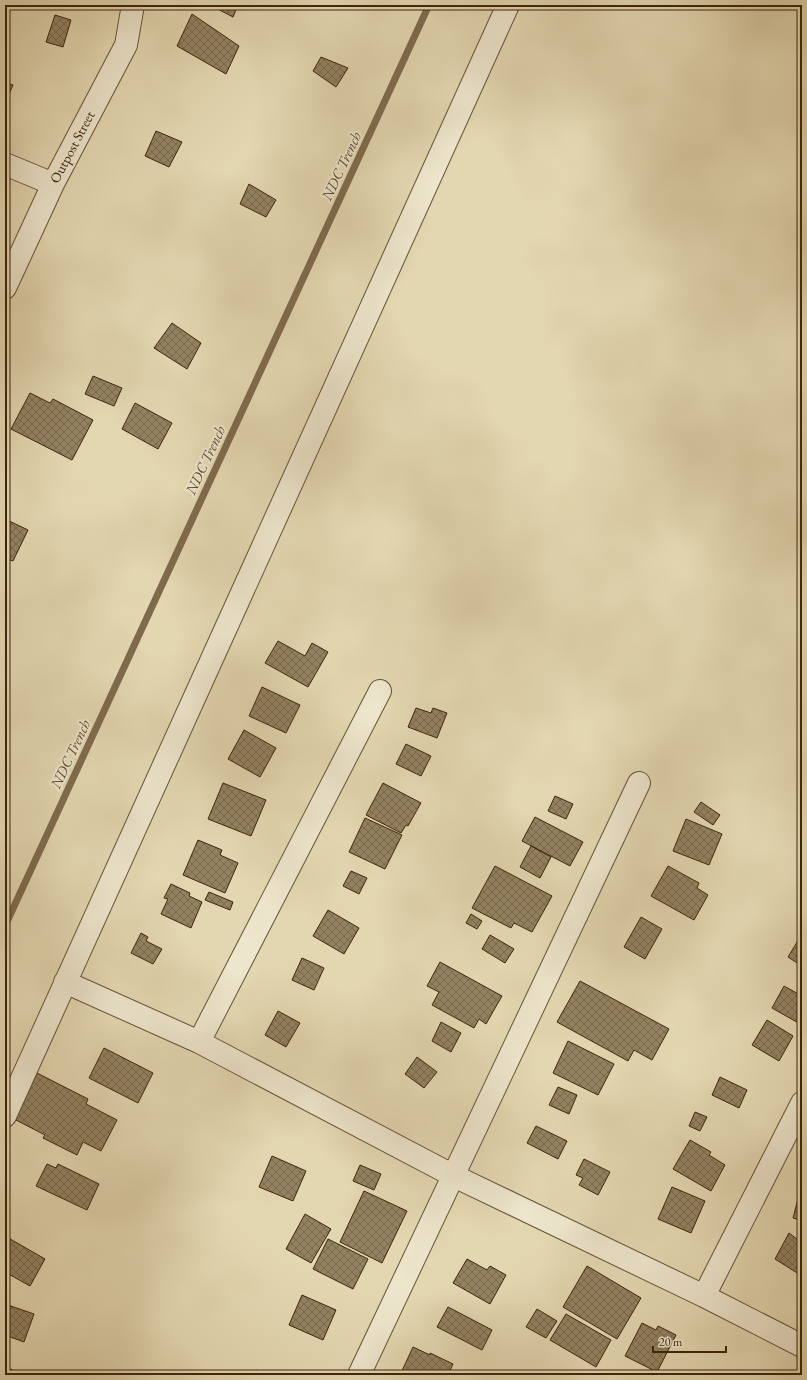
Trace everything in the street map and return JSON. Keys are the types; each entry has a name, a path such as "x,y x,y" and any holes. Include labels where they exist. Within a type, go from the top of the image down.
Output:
{"street":[{"name":"Outpost Street","path":"5,288 53,184 126,45 134,5"},
{"path":"5,1116 508,5"},
{"path":"5,164 53,184"},
{"path":"199,1042 380,691"},
{"path":"359,1375 640,783"},
{"path":"65,982 199,1042 454,1176 704,1296 802,1346"},
{"path":"704,1296 802,1104"}],"building":[{"path":"210,5 238,5 233,17"},
{"path":"192,14 239,46 226,74 177,46"},
{"path":"55,15 71,20 63,47 46,42"},
{"path":"321,57 348,68 336,87 313,71"},
{"path":"5,82 13,85 5,103"},
{"path":"156,131 182,142 169,167 145,156"},
{"path":"249,184 276,200 266,217 240,204"},
{"path":"172,323 201,343 187,369 154,348"},
{"path":"93,376 122,388 114,406 85,394"},
{"path":"30,393 50,403 53,399 93,420 72,460 11,429"},
{"path":"135,403 172,423 158,449 122,429"},
{"path":"5,519 28,530 13,561 5,558"},
{"path":"278,641 305,656 312,643 328,652 308,687 265,663"},
{"path":"262,687 300,705 286,733 249,716"},
{"path":"416,708 431,713 433,708 447,713 437,738 408,727"},
{"path":"244,730 276,748 260,777 228,759"},
{"path":"406,744 431,756 421,776 396,764"},
{"path":"223,783 266,800 251,836 208,819"},
{"path":"383,783 421,803 408,826 406,825 401,833 366,815"},
{"path":"555,796 573,804 566,819 548,811"},
{"path":"701,802 720,815 713,825 694,812"},
{"path":"535,817 583,842 570,866 522,841"},
{"path":"365,818 402,835 385,869 349,852"},
{"path":"686,819 722,834 709,865 673,851"},
{"path":"198,840 222,850 220,855 238,863 225,893 183,875"},
{"path":"531,846 551,857 540,878 520,867"},
{"path":"495,866 552,896 532,932 514,923 511,928 472,908"},
{"path":"668,866 699,883 697,888 708,895 694,920 651,896"},
{"path":"351,871 367,878 359,894 343,886"},
{"path":"171,884 190,893 189,896 202,902 191,928 161,914 168,899 164,898"},
{"path":"209,892 233,902 230,910 205,900"},
{"path":"328,910 359,928 344,954 313,936"},
{"path":"471,914 482,921 477,929 466,923"},
{"path":"641,917 662,929 645,959 624,947"},
{"path":"141,933 148,937 146,941 162,949 153,964 131,953"},
{"path":"802,934 802,966 788,957"},
{"path":"490,935 514,949 505,963 482,949"},
{"path":"302,958 324,968 314,990 292,980"},
{"path":"440,962 502,996 486,1024 479,1019 474,1028 432,1005 439,992 427,986"},
{"path":"580,981 669,1029 652,1060 634,1050 628,1061 557,1022"},
{"path":"784,986 802,996 802,1025 772,1008"},
{"path":"278,1011 300,1023 286,1047 265,1035"},
{"path":"767,1020 793,1036 779,1061 752,1045"},
{"path":"441,1022 461,1033 451,1052 432,1041"},
{"path":"568,1041 614,1064 598,1095 553,1073"},
{"path":"104,1048 153,1073 138,1103 89,1078"},
{"path":"417,1057 437,1072 424,1088 405,1074"},
{"path":"37,1073 88,1099 86,1104 117,1120 101,1151 83,1142 77,1155 43,1138 45,1135 14,1119"},
{"path":"720,1077 747,1090 739,1108 712,1095"},
{"path":"558,1087 577,1095 569,1114 549,1105"},
{"path":"695,1112 707,1117 700,1131 689,1126"},
{"path":"536,1126 567,1141 558,1159 527,1143"},
{"path":"690,1140 711,1152 709,1155 725,1165 711,1191 673,1169"},
{"path":"272,1156 306,1171 293,1201 259,1187"},
{"path":"584,1159 610,1172 598,1195 579,1185 583,1178 576,1175"},
{"path":"47,1164 56,1168 58,1164 99,1184 87,1210 36,1186"},
{"path":"360,1165 381,1174 374,1190 353,1181"},
{"path":"672,1187 705,1201 691,1233 658,1219"},
{"path":"364,1191 407,1211 382,1263 340,1242"},
{"path":"799,1195 802,1197 802,1218 800,1220 793,1218"},
{"path":"305,1214 331,1229 311,1263 286,1249"},
{"path":"789,1233 802,1243 802,1276 775,1259"},
{"path":"5,1236 45,1259 30,1286 5,1272"},
{"path":"328,1239 368,1259 353,1289 313,1269"},
{"path":"467,1259 487,1270 490,1266 506,1275 490,1304 453,1283"},
{"path":"587,1266 641,1298 617,1339 563,1307"},
{"path":"302,1295 336,1310 323,1340 289,1325"},
{"path":"5,1304 34,1314 24,1342 5,1335"},
{"path":"448,1307 492,1330 482,1350 437,1327"},
{"path":"537,1309 557,1321 546,1338 526,1327"},
{"path":"566,1314 611,1340 596,1367 550,1340"},
{"path":"642,1323 656,1330 658,1326 676,1335 657,1372 625,1356"},
{"path":"413,1347 453,1364 448,1375 404,1375 401,1373"},
{"path":"5,1367 20,1373 19,1375 5,1375"},
{"path":"256,1370 266,1375 254,1375"}],"waterway":[{"name":"NDC Trench","path":"5,926 429,5"}]}
